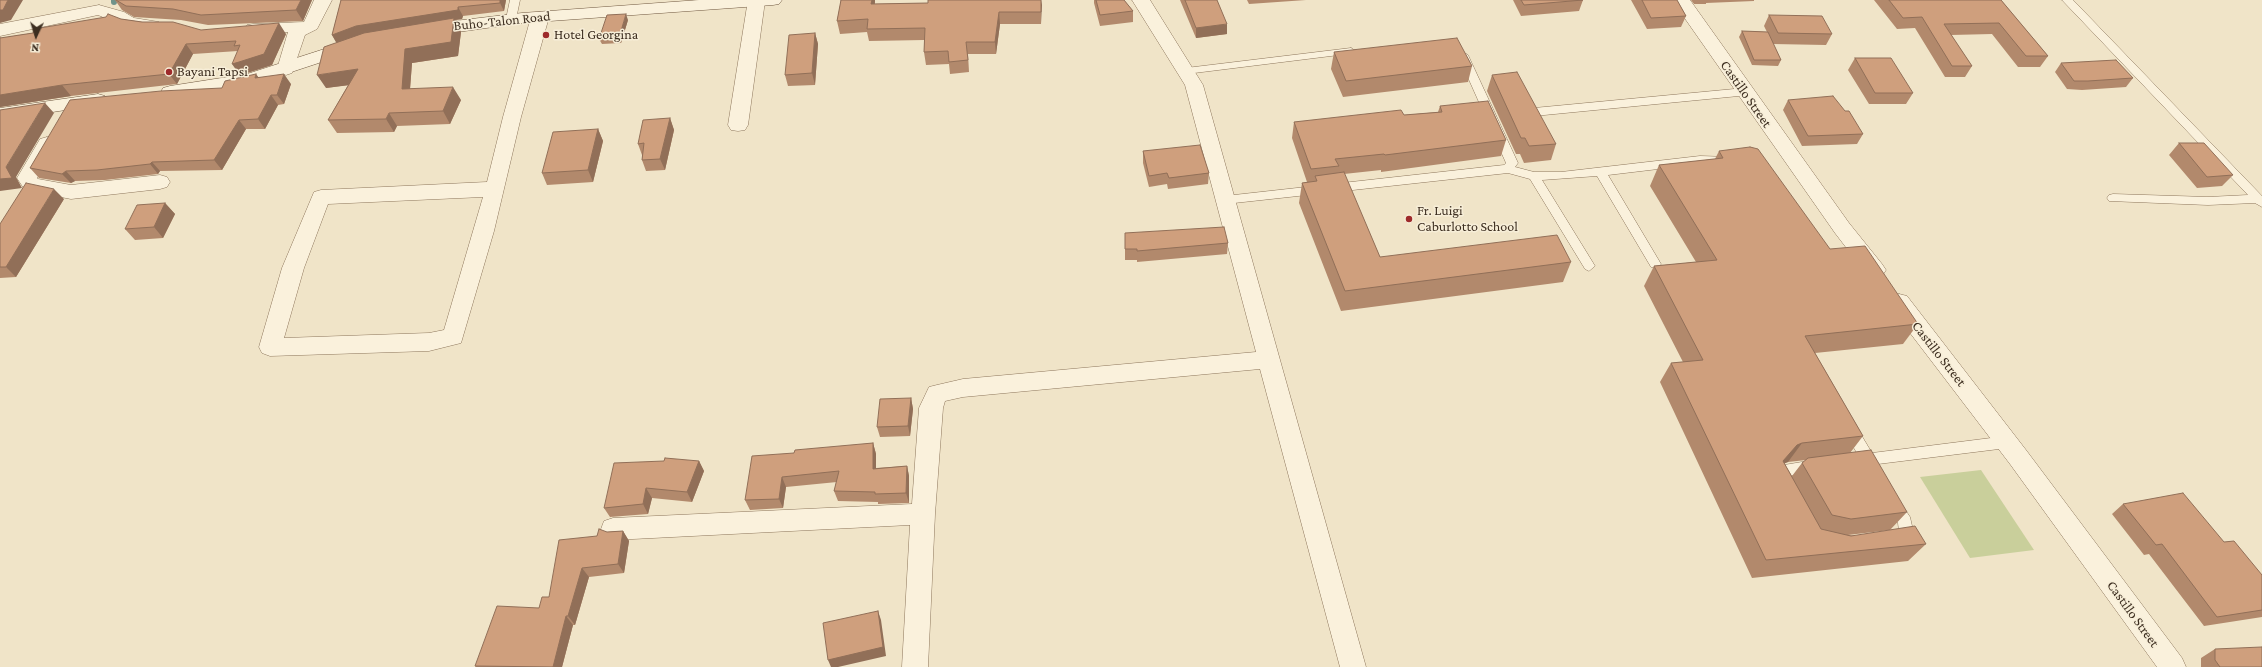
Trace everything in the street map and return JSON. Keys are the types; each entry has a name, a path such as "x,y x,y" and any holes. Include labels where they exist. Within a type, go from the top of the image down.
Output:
{"street":[{"path":"297,32 311,25 323,0"},
{"path":"738,125 764,0"},
{"name":"Buho-Talon Road","path":"409,33 511,19 764,0"},
{"path":"1141,0 1194,85 1353,667"},
{"name":"Castillo Street","path":"1681,0 1854,253 2007,442 2173,667"},
{"path":"0,30 99,10 118,16 130,23 173,26"},
{"path":"495,189 321,196 293,268 270,346 429,342 453,337 495,189 540,17"},
{"path":"236,30 299,26 286,69"},
{"path":"157,94 248,80 286,69 367,40"},
{"path":"0,114 71,103 113,99"},
{"path":"71,103 27,178 32,185 71,192 160,182"},
{"path":"915,667 923,514 931,408 937,394 963,388 1270,359"},
{"path":"613,529 923,514"}],"lane":[{"path":"511,19 515,0"},
{"path":"2067,0 2260,201"},
{"path":"1454,47 1460,50 1512,162 1508,169"},
{"path":"1186,71 1365,50"},
{"path":"1534,112 1745,92"},
{"path":"1225,200 1508,169 1534,176 1601,172 1700,160 1736,161"},
{"path":"1601,172 1655,264"},
{"path":"1534,176 1589,266"},
{"path":"2113,198 2260,201"},
{"path":"1844,418 1905,522 1907,535 1886,538"},
{"path":"1844,463 2007,442"},
{"path":"1785,493 1778,480 1789,469 1828,464"}],"green space":[{"path":"1981,470 2034,550 1970,558 1920,477"}],"building":[{"path":"0,0 8,0 3,10 0,10"},
{"path":"116,0 301,0 296,10 201,15 173,9 126,6"},
{"path":"341,0 500,0 500,3 458,7 458,10 356,26 332,35"},
{"path":"841,0 872,0 871,4 928,3 928,0 1041,0 1041,12 999,12 995,42 966,42 968,60 949,62 948,51 924,52 925,28 867,29 868,19 837,21"},
{"path":"1096,0 1124,0 1133,11 1100,15"},
{"path":"1185,0 1217,0 1227,24 1196,28"},
{"path":"1521,0 1583,0 1524,5"},
{"path":"1642,0 1677,0 1686,16 1651,18"},
{"path":"1889,0 2001,0 2048,56 2026,56 1999,23 1944,24 1972,66 1952,66 1922,17 1903,18"},
{"path":"108,14 121,19 142,22 173,22 201,30 279,23 264,54 232,64 240,45 234,46 236,41 186,44 169,74 62,85 0,95 0,38 33,33 34,29 106,17"},
{"path":"626,14 619,38 599,39 607,15"},
{"path":"1769,15 1822,16 1832,34 1778,33"},
{"path":"454,18 451,42 405,49 402,89 453,87 443,111 389,113 386,119 328,120 358,69 317,75 324,47 364,33"},
{"path":"1742,31 1768,32 1781,60 1754,60"},
{"path":"815,33 812,73 785,75 789,35"},
{"path":"1457,38 1472,66 1346,81 1334,52"},
{"path":"1855,58 1891,58 1913,93 1875,93"},
{"path":"2116,60 2133,78 2074,81 2061,63"},
{"path":"1517,72 1556,144 1529,146 1525,138 1521,138 1492,75"},
{"path":"256,74 255,78 284,74 277,95 271,95 258,119 239,120 214,160 152,162 150,164 97,170 66,171 62,174 30,168 70,100 161,91 222,88 225,81"},
{"path":"1833,96 1845,111 1849,111 1863,134 1808,136 1788,100"},
{"path":"1488,101 1506,140 1385,155 1335,159 1339,166 1311,169 1294,122 1401,110 1404,115 1442,112 1440,106"},
{"path":"45,103 6,167 12,178 0,179 0,110"},
{"path":"670,118 660,159 642,160 644,143 638,144 643,120"},
{"path":"598,129 588,170 542,173 553,132"},
{"path":"2179,143 2204,143 2233,175 2207,177"},
{"path":"1200,145 1209,173 1169,178 1167,173 1149,176 1143,151"},
{"path":"1750,147 1758,149 1830,249 1865,246 1918,324 1805,336 1863,436 1802,443 1797,445 1783,461 1821,529 1851,536 1915,526 1926,544 1766,560 1671,363 1703,360 1654,266 1717,260 1659,165 1723,158 1719,151"},
{"path":"1344,172 1380,257 1557,235 1571,262 1345,291 1302,183 1317,181 1315,176"},
{"path":"26,183 54,189 6,267 0,267 0,224"},
{"path":"165,203 154,227 125,229 137,205"},
{"path":"1224,227 1228,243 1137,251 1137,249 1125,249 1125,233"},
{"path":"911,398 908,426 877,427 880,399"},
{"path":"873,443 873,469 907,466 906,493 875,494 875,492 834,491 839,471 782,477 779,499 745,500 752,456 794,453 795,450"},
{"path":"1871,450 1907,512 1851,519 1832,515 1802,463 1808,458"},
{"path":"665,458 699,461 687,492 646,488 643,504 604,508 614,463 664,461"},
{"path":"2183,493 2224,542 2234,541 2262,575 2262,610 2217,617 2162,544 2156,545 2123,504"},
{"path":"599,529 607,532 623,531 618,564 582,568 568,616 566,616 553,667 475,666 497,606 539,608 542,597 549,597 559,540 597,536"},
{"path":"878,611 883,647 828,660 823,623"},
{"path":"2262,647 2262,667 2220,667 2215,660 2215,649"}],"place":[{"name":"Hotel Georgina","path":"546,35"},
{"name":"Bayani Tapsi","path":"169,72"},
{"name":"Fr. Luigi Caburlotto School","path":"1409,219"}]}
